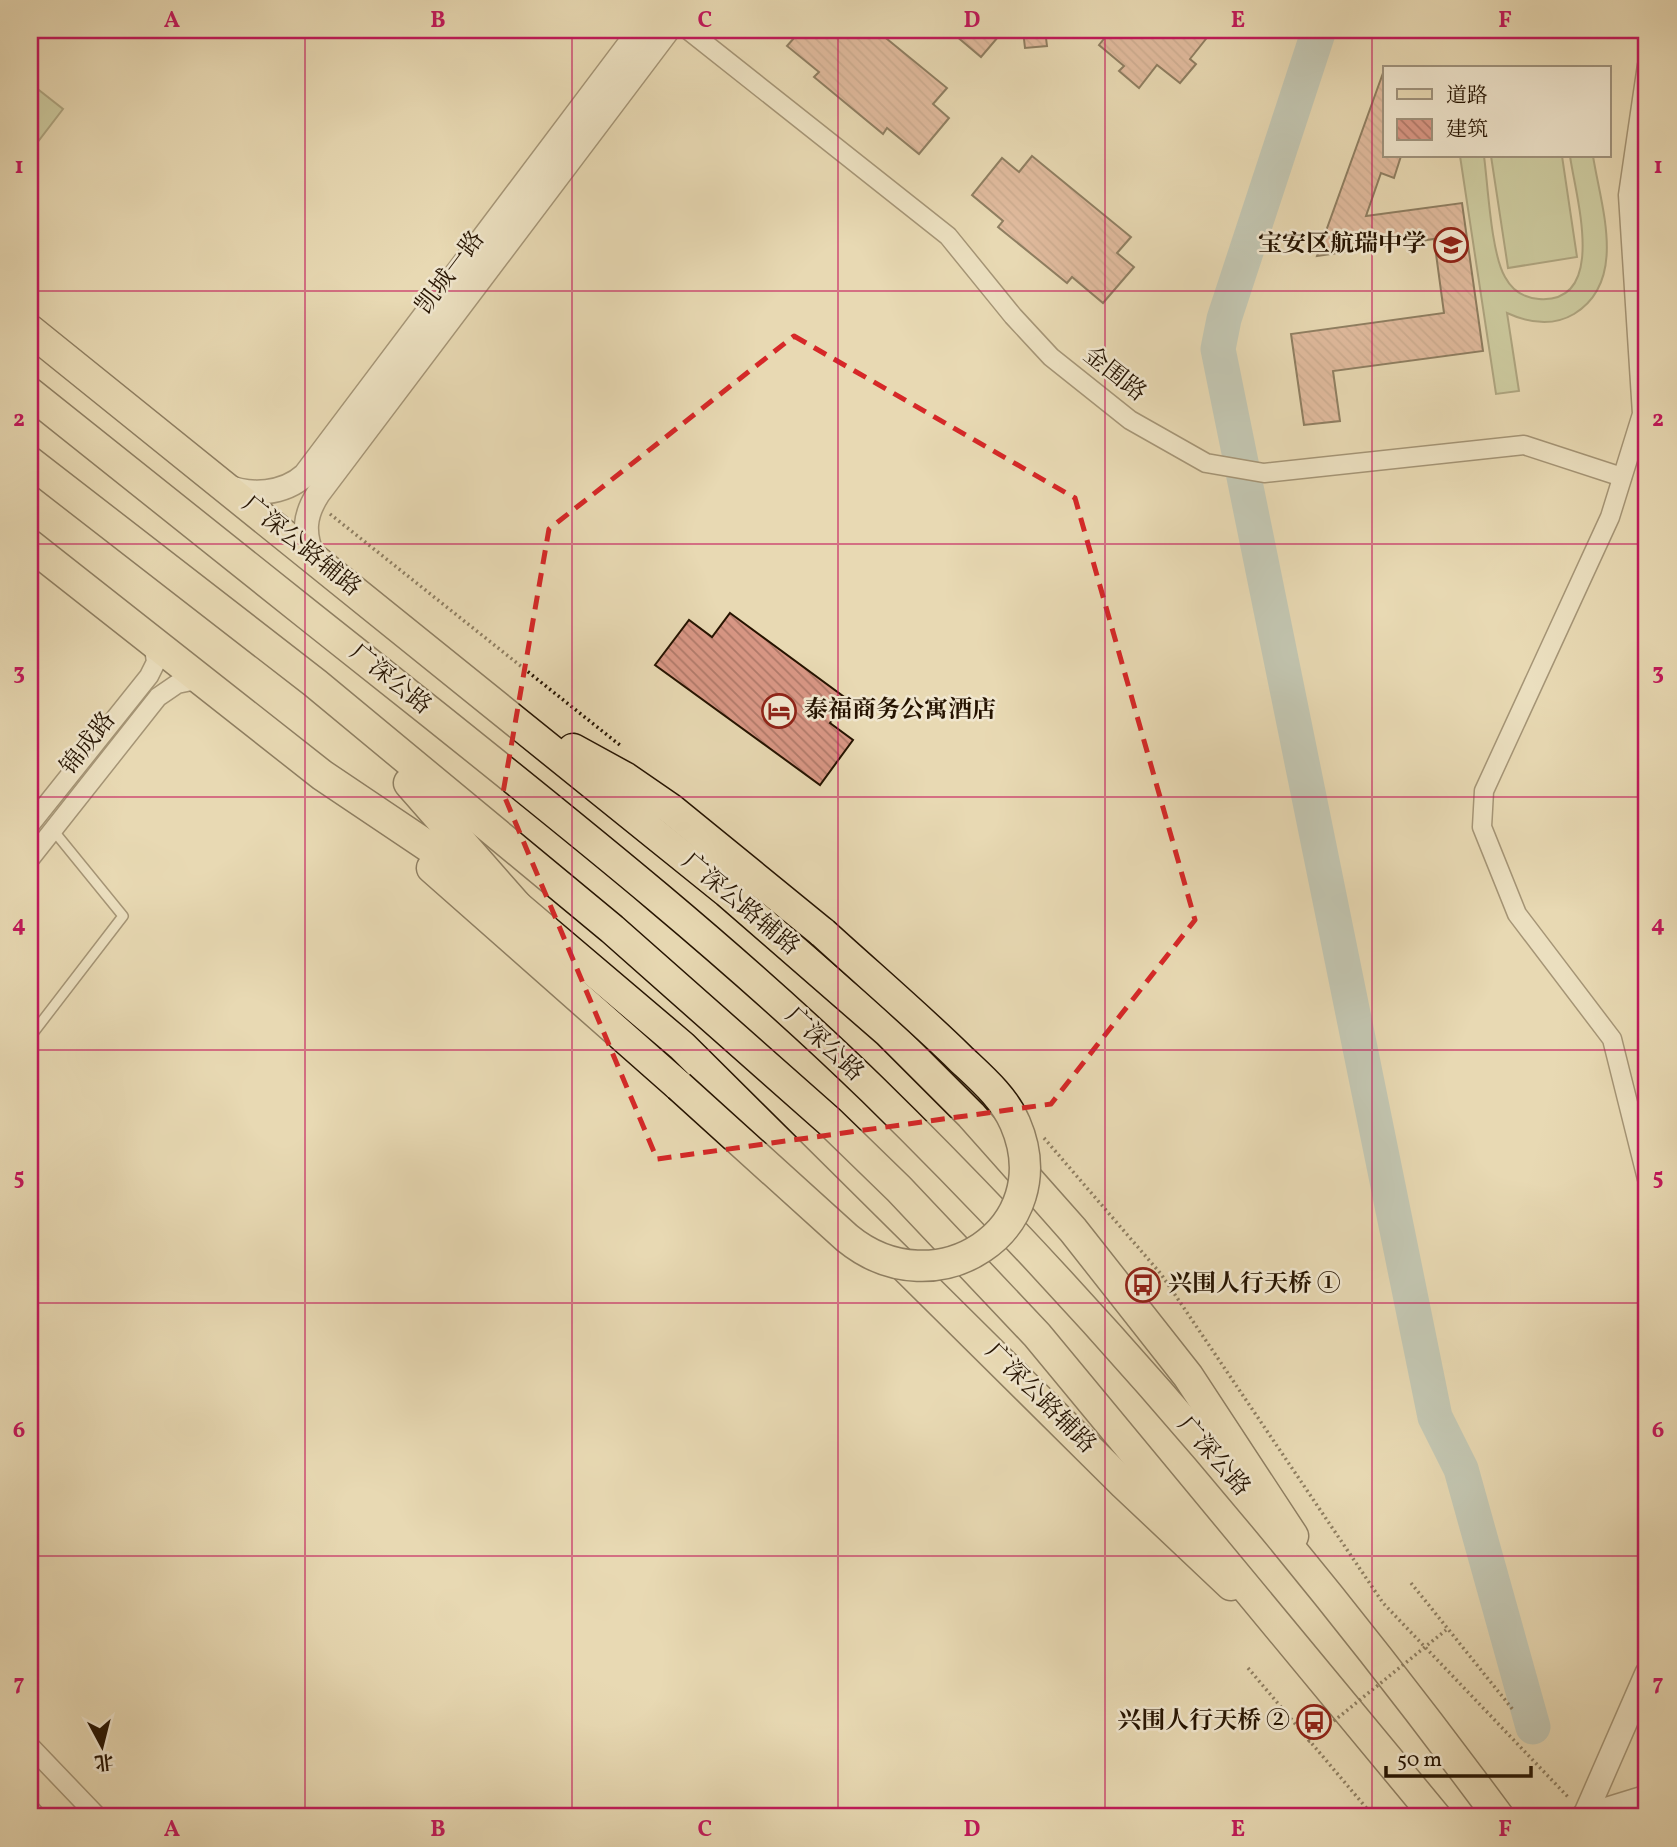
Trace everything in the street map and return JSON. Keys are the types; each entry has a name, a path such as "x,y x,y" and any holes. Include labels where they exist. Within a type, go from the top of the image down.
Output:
{"main road":[{"name":"广深公路辅路","path":"30,330 727,892 888,1032 971,1115 1073,1230 1188,1376 1331,1596"},
{"name":"广深公路","path":"30,393 658,897 789,1012 873,1091 1081,1307 1331,1596 1499,1817"},
{"name":"广深公路","path":"30,462 315,683 612,929 752,1049 900,1189 1037,1335 1436,1817"},
{"name":"广深公路辅路","path":"30,545 322,775 517,906 682,1046 1124,1484 1298,1649"},
{"path":"315,683 430,805 517,906"},
{"path":"322,775 520,943 847,1238 876,1258 911,1268 947,1264 980,1249 993,1237 1014,1208 1020,1191 1024,1156 1014,1121 994,1092 823,933 671,809 626,778 480,691"}],"street":[{"name":"金围路","path":"688,30 948,236 1013,316 1051,357 1130,420 1206,463 1251,473 1277,472 1524,445 1622,477"},
{"name":"凯城一路","path":"222,484 245,491 270,491 295,484 305,475 653,32"},
{"name":"凯城一路","path":"313,557 308,544 305,519 318,494 653,32"},
{"path":"1647,65 1628,195 1642,414 1610,517 1484,791 1482,827 1517,915 1612,1039 1647,1179"},
{"name":"锦成路","path":"30,825 149,676 156,662 153,641"},
{"name":"锦成路","path":"30,859 158,697 177,684 201,679"},
{"path":"1584,1816 1647,1673"},
{"path":"30,1746 98,1817"},
{"path":"1584,1816 1647,1797"},
{"path":"30,1809 37,1817"}],"lane":[{"path":"30,1037 123,916 52,831"}],"path":[{"path":"1411,1583 1446,1630 1514,1711"},
{"path":"1308,1742 1446,1630"},
{"path":"1248,1668 1374,1817"}],"highlighted area":[{"path":"794,336 1075,498 1195,920 1051,1104 657,1159 503,793 549,529"}],"green space":[{"path":"30,83 63,109 30,152"},
{"path":"1460,158 1484,158 1493,236 1500,266 1515,289 1523,295 1539,299 1561,296 1574,284 1581,266 1581,219 1570,158 1593,158 1607,242 1601,283 1591,300 1574,314 1557,321 1540,322 1507,313 1519,391 1496,394"},
{"path":"1491,158 1562,158 1577,257 1508,268"}],"building":[{"path":"801,30 876,30 947,88 933,104 949,118 919,154 887,128 883,134 814,77 819,72 787,46"},
{"path":"949,30 1004,30 981,57"},
{"path":"1023,30 1045,30 1047,46 1025,48"},
{"path":"1111,30 1213,30 1190,59 1196,64 1180,83 1157,65 1139,88 1119,71 1124,66 1099,45"},
{"path":"1383,73 1383,158 1400,158 1394,178 1381,173 1366,216 1462,203 1483,351 1333,371 1340,421 1304,425 1291,334 1444,313 1434,239 1317,256"},
{"path":"1032,156 1131,237 1117,253 1134,267 1103,303 1072,277 1067,283 998,227 1003,221 972,195 1002,158 1019,172"},
{"name":"泰福商务公寓酒店","path":"730,613 847,699 830,723 853,740 820,785 655,665 689,620 712,637"}],"waterway":[{"path":"1319,30 1224,319 1218,349 1435,1417 1461,1469 1533,1727"}],"place":[{"name":"宝安区航瑞中学","path":"1451,245"},
{"name":"泰福商务公寓酒店","path":"779,711"},
{"name":"兴围人行天桥 ①","path":"1143,1285"},
{"name":"兴围人行天桥 ②","path":"1314,1722"}]}
